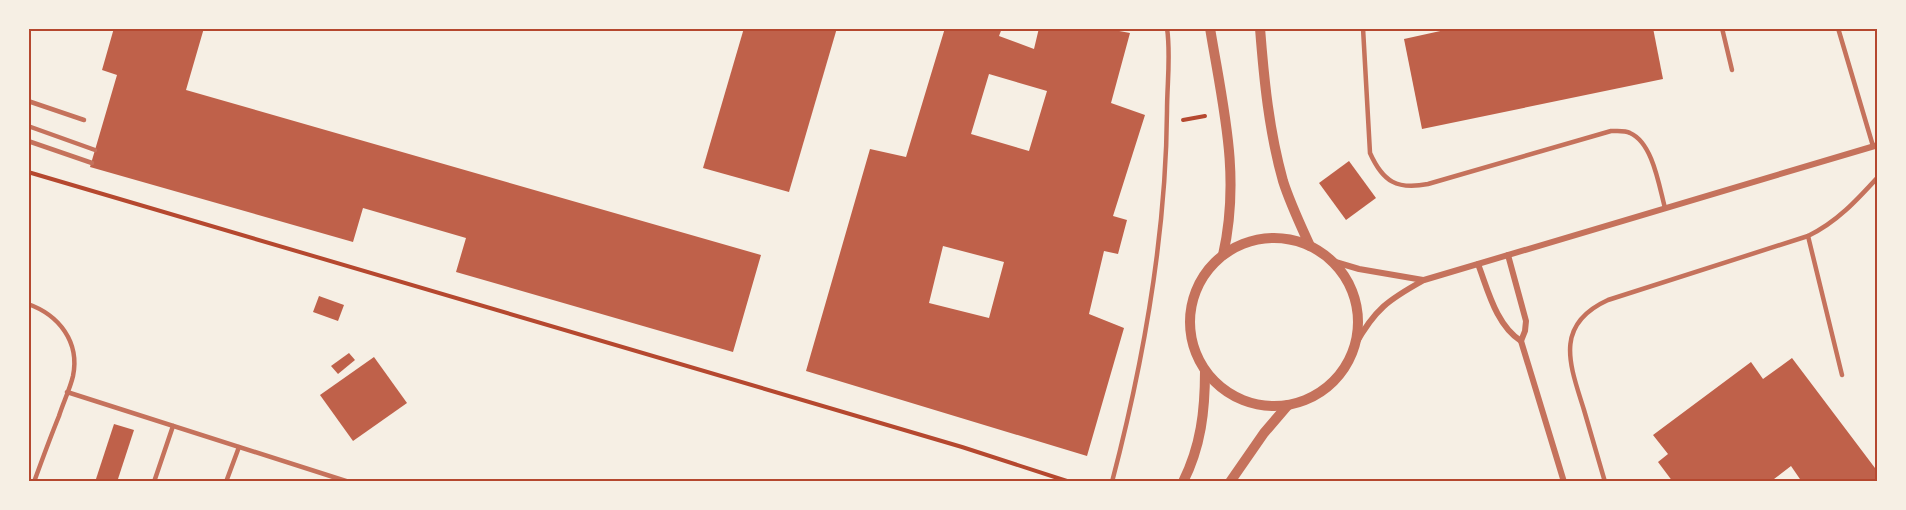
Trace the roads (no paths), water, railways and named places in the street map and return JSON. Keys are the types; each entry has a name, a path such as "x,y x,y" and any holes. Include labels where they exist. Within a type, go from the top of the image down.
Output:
{"street":[{"path":"1210,28 1231,161 1232,194 1223,255"},
{"path":"1260,28 1267,104 1275,148 1284,182 1310,246"},
{"path":"1355,345 1358,323 1355,300 1347,279 1332,261 1310,246 1293,240 1274,238 1239,245 1223,255 1205,274 1193,297 1190,323 1193,348 1205,371 1221,388 1242,400 1264,405 1288,405 1311,398 1330,384 1345,366 1369,321 1385,304 1424,280 1875,146"},
{"path":"1508,255 1526,321 1521,341 1563,482"},
{"path":"1332,261 1359,269 1424,280"},
{"path":"1478,264 1500,318 1512,335 1521,341"},
{"path":"1183,482 1200,440 1205,405 1205,371"},
{"path":"1230,482 1264,433 1288,405"}],"lane":[{"path":"1112,482 1146,337 1163,216 1167,123 1167,28"},
{"path":"1363,28 1370,153 1378,170 1391,182 1410,187 1428,184 1611,131 1629,132 1643,142 1665,208"},
{"path":"1722,28 1732,70"},
{"path":"1838,28 1875,146"},
{"path":"28,101 84,120"},
{"path":"28,126 95,150"},
{"path":"28,141 92,163"},
{"path":"1605,482 1571,368 1570,344 1578,321 1597,305 1608,300 1808,236 1840,217 1878,177"},
{"path":"1808,236 1842,375"},
{"path":"28,304 56,319 68,335 74,354 73,375 34,482"},
{"path":"67,392 349,482"},
{"path":"154,482 173,426"},
{"path":"226,482 239,447"}]}
